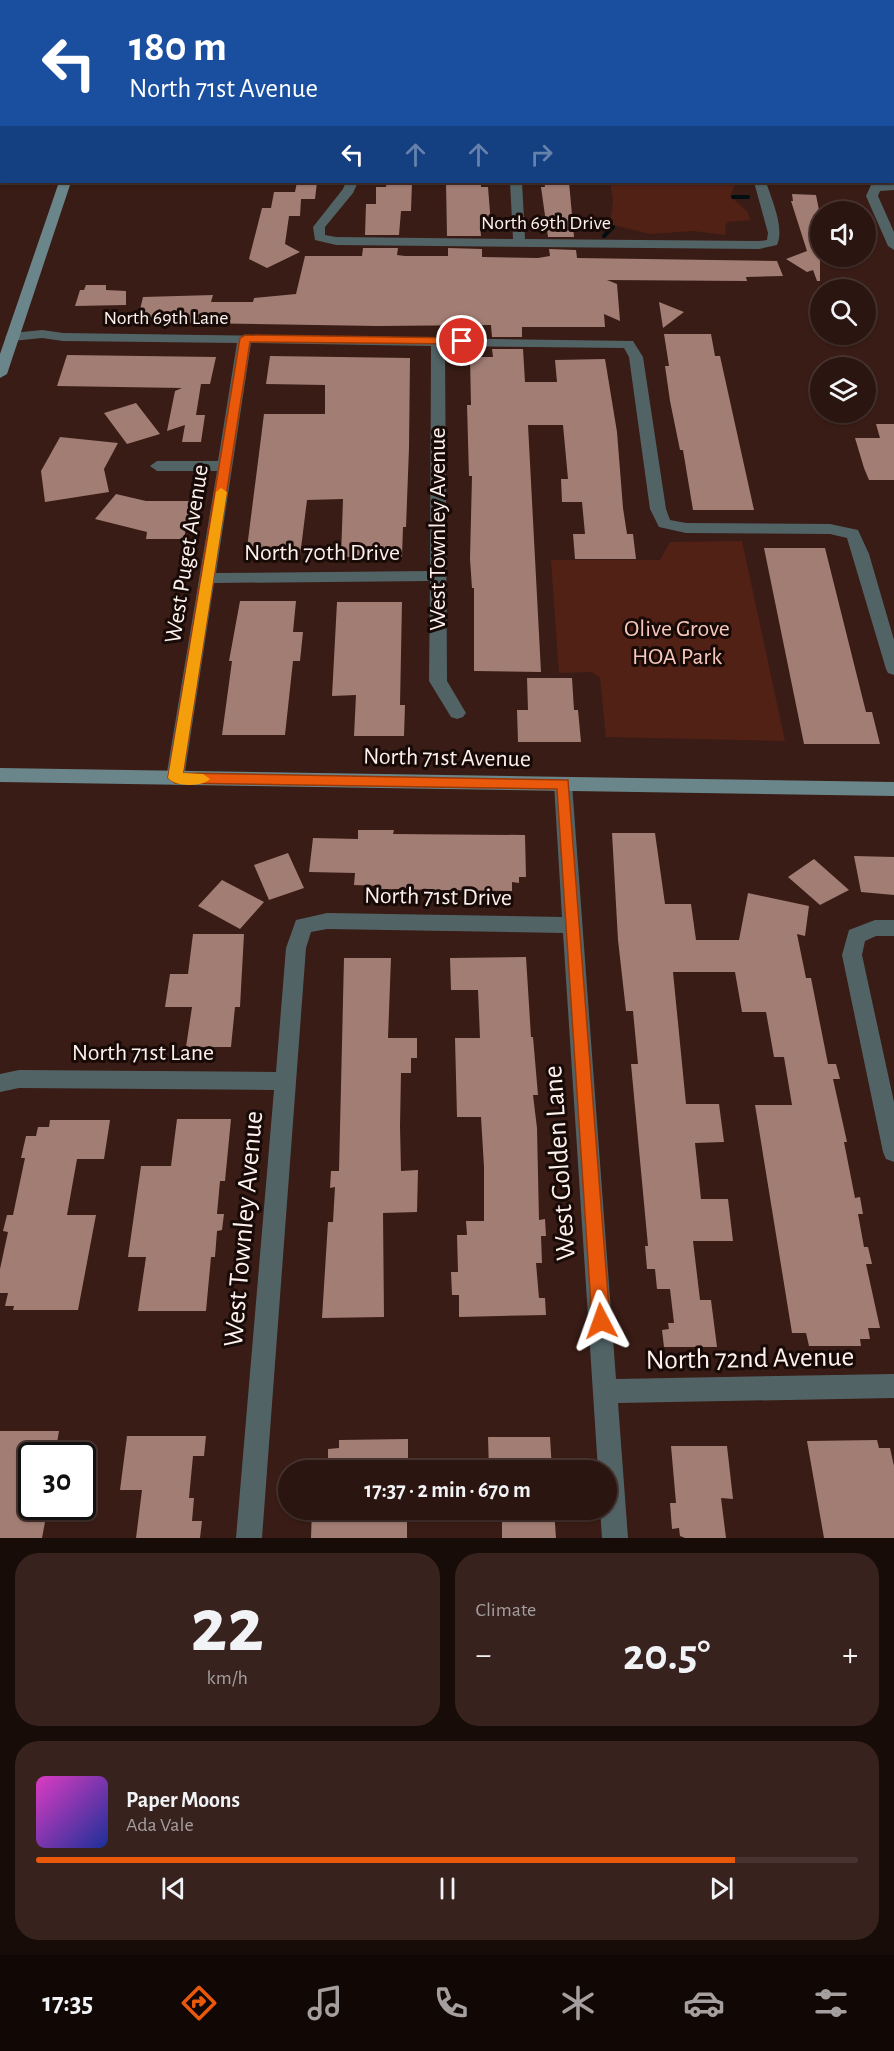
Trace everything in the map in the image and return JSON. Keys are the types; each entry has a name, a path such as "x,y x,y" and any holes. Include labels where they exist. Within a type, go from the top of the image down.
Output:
{"street":[{"path":"0,374 65,183"},
{"name":"North 69th Drive","path":"352,183 349,190 318,226 319,237 336,241 759,245 772,242 774,233 760,183"},
{"path":"516,183 519,242"},
{"path":"894,186 875,188 872,196 894,246"},
{"name":"North 69th Lane","path":"12,338 40,340 63,337 245,338 628,344 636,357 658,509 664,524 686,528 830,529 853,534 861,554 894,669"},
{"name":"West Puget Avenue","path":"175,778 245,338"},
{"name":"West Townley Avenue","path":"438,341 438,681 457,713"},
{"path":"157,466 226,466"},
{"name":"North 70th Drive","path":"207,578 437,576"},
{"name":"North 71st Avenue","path":"0,775 894,789"},
{"name":"West Golden Lane","path":"563,784 615,1538"},
{"name":"North 71st Drive","path":"303,926 327,921 572,925"},
{"name":"West Townley Avenue","path":"249,1538 296,948 303,926"},
{"path":"894,928 875,928 856,936 852,956 894,1152"},
{"name":"North 71st Lane","path":"0,1083 19,1079 286,1081"},
{"name":"North 72nd Avenue","path":"606,1391 894,1386"}],"green space":[{"path":"610,183 736,183 730,196 748,212 750,220 728,222 725,226 726,235 693,231 650,234 610,224 613,202"},
{"name":"Olive Grove HOA Park","path":"742,541 785,741 606,737 600,677 591,672 559,673 551,560 660,560 670,542"}],"building":[{"path":"297,183 317,183 315,199 301,199 300,216 289,216 285,244 300,252 267,268 249,259 262,208 271,208 274,192 295,192"},
{"path":"387,183 412,183 411,211 401,211 399,235 365,235 366,204 376,204 376,187 386,187"},
{"path":"446,183 481,183 481,187 488,187 491,225 480,225 481,236 447,236"},
{"path":"544,183 569,183 574,237 548,237 541,187 545,187"},
{"path":"792,194 816,195 817,201 810,201 810,267 820,267 820,279 816,279 813,270 807,272 786,259 807,251 791,201 793,201"},
{"path":"363,248 398,248 397,255 405,256 448,256 448,248 482,249 482,257 538,258 550,256 549,249 576,250 577,258 777,261 783,276 746,277 747,281 607,280 617,284 620,321 604,314 605,327 522,327 522,337 492,337 491,325 378,326 137,322 143,297 213,295 211,302 253,302 254,298 296,294 305,256 362,256"},
{"path":"86,285 106,285 106,290 126,291 126,305 75,306 80,290 84,290"},
{"path":"659,302 684,312 663,328"},
{"path":"664,334 711,334 715,356 720,356 754,510 693,510 683,450 680,450 670,401 665,366 669,366"},
{"path":"492,349 523,349 525,382 557,382 555,360 605,359 617,432 627,534 633,534 636,559 575,559 573,534 585,534 582,502 562,502 561,479 568,479 563,425 528,425 541,672 474,671 474,588 472,588 470,559 472,476 469,476 467,405 471,405 470,357 493,357"},
{"path":"67,355 216,357 210,384 201,384 196,415 205,415 201,442 182,442 185,425 167,431 175,391 182,388 57,386"},
{"path":"270,356 410,358 406,527 403,527 402,557 341,557 343,499 307,500 300,556 246,556 264,414 325,414 325,385 266,384"},
{"path":"136,403 160,434 127,444 104,413"},
{"path":"876,424 894,424 894,480 869,480 864,468 855,438 880,438"},
{"path":"60,437 118,443 104,469 109,492 45,502 41,471"},
{"path":"116,494 146,501 191,501 184,539 146,539 147,532 95,519"},
{"path":"764,548 825,548 866,712 872,712 880,744 804,744"},
{"path":"240,601 296,601 293,632 303,632 300,661 293,661 285,735 222,735 232,661 229,661"},
{"path":"337,602 402,602 400,705 405,705 404,736 354,736 356,695 332,696"},
{"path":"527,678 572,678 574,710 578,710 581,742 518,742 517,710 528,710"},
{"path":"358,830 394,830 393,834 525,835 526,877 519,877 519,883 512,882 512,891 378,889 378,886 354,885 355,873 309,872 313,838 358,839"},
{"path":"612,833 655,833 665,904 691,904 696,940 739,940 748,893 809,906 805,936 797,934 806,978 811,978 828,1064 836,1064 840,1079 833,1079 847,1142 844,1142 855,1198 860,1197 863,1214 858,1214 864,1247 868,1247 872,1264 866,1264 880,1328 868,1328 870,1339 860,1339 861,1346 809,1346 806,1333 792,1333 755,1105 792,1105 784,1057 774,1057 766,1012 742,1012 735,972 673,972 686,1104 719,1104 724,1142 695,1143 701,1199 728,1199 733,1241 693,1241 700,1300 711,1300 717,1347 664,1347 662,1330 669,1329 668,1323 674,1323 670,1289 657,1289 655,1269 647,1269 645,1246 648,1246 631,1064 638,1064 633,1011 626,1011 618,940"},
{"path":"288,853 304,888 269,900 254,865"},
{"path":"854,856 894,857 894,895 861,892"},
{"path":"814,859 849,890 820,905 788,877"},
{"path":"222,880 264,902 240,929 198,906"},
{"path":"193,934 244,934 240,1007 235,1007 231,1047 186,1047 192,1007 165,1007 170,974 188,974"},
{"path":"526,957 531,1037 533,1037 538,1095 533,1095 537,1128 539,1220 545,1219 546,1236 541,1236 542,1263 536,1263 539,1298 545,1298 546,1315 459,1317 459,1295 452,1295 451,1272 458,1272 457,1235 467,1235 466,1221 484,1221 484,1167 481,1117 457,1117 455,1038 480,1038 478,990 451,990 450,958"},
{"path":"344,958 391,958 388,1038 417,1038 417,1058 411,1058 411,1073 401,1073 400,1126 401,1171 418,1170 417,1212 383,1213 384,1317 322,1318 328,1222 333,1222 335,1187 330,1188 331,1171 339,1171"},
{"path":"177,1119 231,1119 225,1181 220,1181 217,1214 224,1214 222,1230 217,1231 215,1257 211,1257 206,1311 138,1311 146,1257 128,1257 141,1166 171,1166"},
{"path":"50,1120 110,1120 104,1159 77,1159 67,1215 96,1215 78,1310 13,1310 14,1306 5,1306 8,1293 0,1293 0,1269 8,1232 3,1231 7,1215 13,1215 25,1158 21,1158 26,1136 36,1136 38,1127 49,1127"},
{"path":"0,1431 59,1431 57,1442 18,1442 18,1520 45,1520 42,1538 0,1538"},
{"path":"127,1436 206,1436 204,1456 193,1456 189,1498 194,1498 192,1521 202,1521 200,1538 136,1538 142,1490 120,1490"},
{"path":"488,1437 550,1437 551,1460 489,1460"},
{"path":"408,1439 408,1460 328,1460 328,1449 339,1448 339,1440"},
{"path":"877,1440 879,1448 890,1448 894,1466 894,1538 824,1538 807,1441"},
{"path":"671,1446 727,1446 733,1499 721,1498 726,1538 685,1538 680,1536 679,1528 672,1529 670,1503 676,1503"},
{"path":"312,1520 407,1520 407,1538 311,1538"},
{"path":"502,1520 555,1520 556,1538 502,1538"}],"waterway":[{"path":"733,197 748,197"},
{"path":"604,236 613,227"}],"slow traffic":[{"path":"203,779 175,778 221,492"}],"route":[{"path":"462,341 245,338 175,778 563,784 601,1321"}]}
